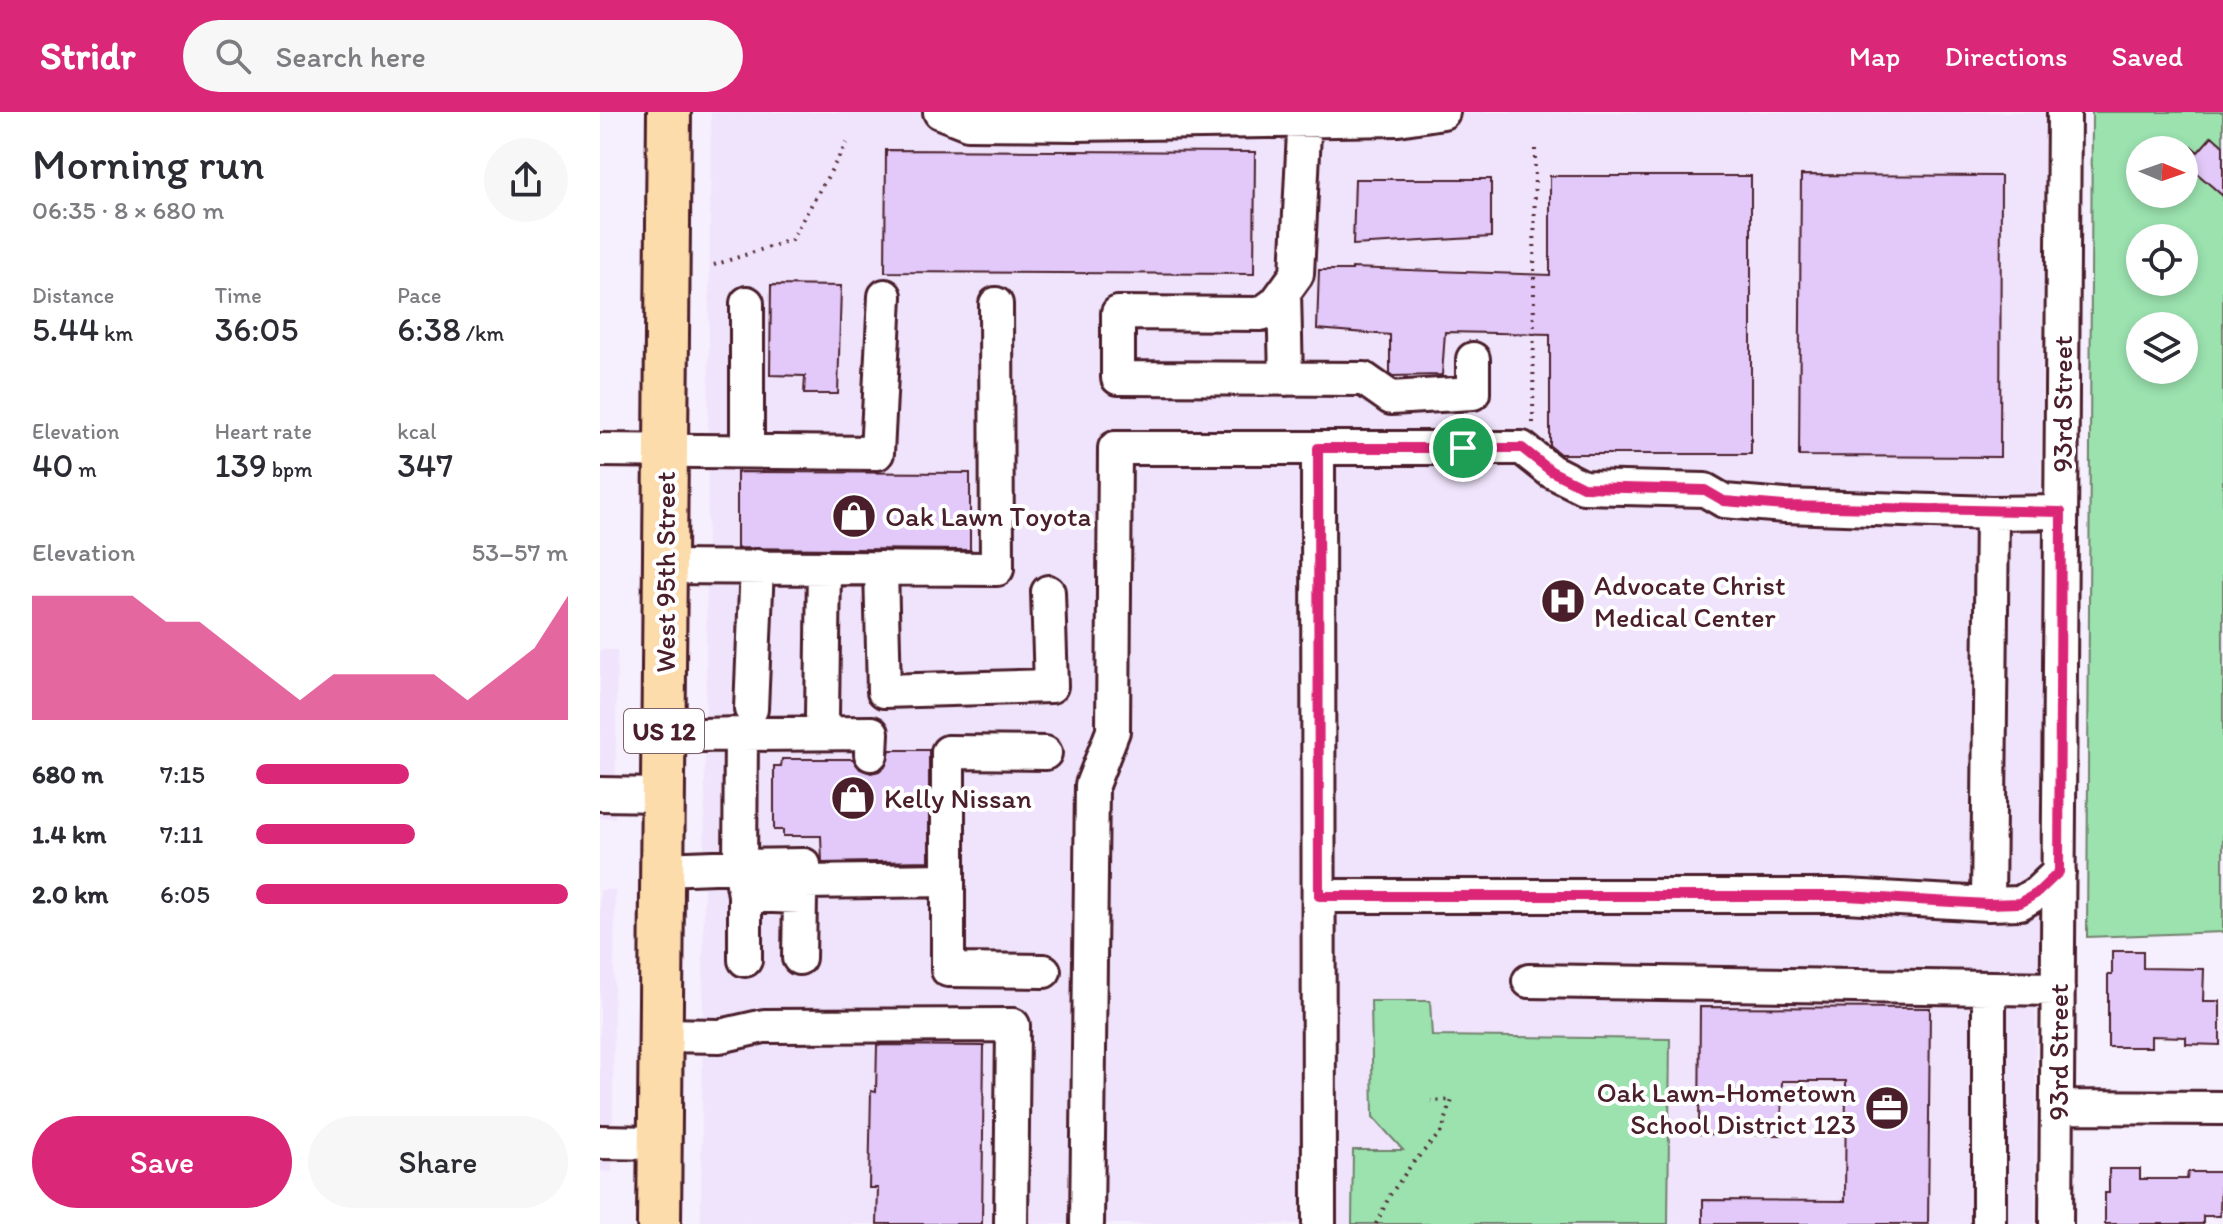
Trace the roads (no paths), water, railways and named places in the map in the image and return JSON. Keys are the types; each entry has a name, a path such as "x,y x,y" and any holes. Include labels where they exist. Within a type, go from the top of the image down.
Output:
{"main road":[{"name":"West 95th Street","path":"659,1224 669,112"}],"street":[{"path":"940,112 968,123 996,128 1078,129 1304,116 1398,119 1443,112"},
{"name":"93rd Street","path":"2056,1224 2058,989 2048,883 2061,512 2064,112"},
{"path":"1304,116 1297,274 1276,303 1261,314 1118,313 1118,378 1364,379 1391,398 1473,393 1473,359"},
{"path":"1261,314 1267,289 1285,264 1299,254"},
{"path":"1284,292 1286,379"},
{"path":"600,450 877,453 885,296"},
{"path":"747,303 747,450"},
{"path":"665,567 997,569 996,304"},
{"path":"1087,1224 1092,785 1113,731 1115,448 1522,448 1551,471 1583,487 1705,490 1724,501 1785,506 1992,513 2061,512"},
{"path":"1318,448 1319,1224"},
{"path":"1988,895 1992,513"},
{"path":"745,960 742,881 746,721 757,566"},
{"path":"822,715 824,567"},
{"path":"881,568 884,691 1051,686 1048,592"},
{"path":"664,736 746,721 872,733 871,754"},
{"path":"1044,971 948,970 948,752 1045,753"},
{"path":"600,794 663,795"},
{"path":"662,869 802,890 948,880"},
{"path":"1319,896 1988,895 2020,903 2048,883"},
{"path":"799,958 802,890"},
{"path":"1529,981 2058,989"},
{"path":"1989,988 1989,1224"},
{"path":"661,1024 720,1036 764,1026 1013,1025 1011,1224"},
{"path":"2057,1107 2223,1108"},
{"path":"600,1142 660,1143"}],"place":[{"name":"Oak Lawn Toyota","path":"854,516"},
{"name":"Advocate Christ Medical Center","path":"1563,601"},
{"name":"Kelly Nissan","path":"853,798"},
{"name":"Oak Lawn-Hometown School District 123","path":"1887,1108"}]}
